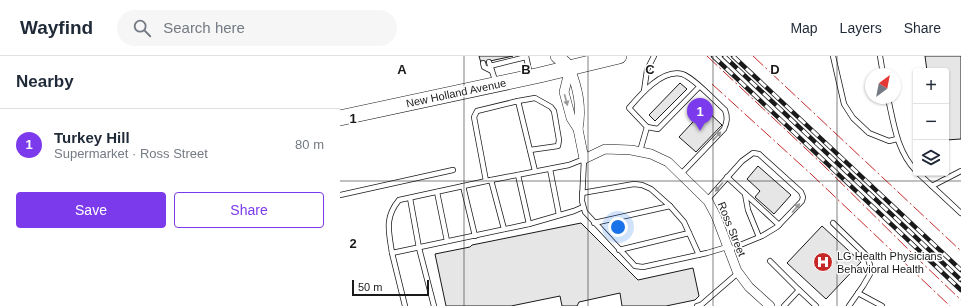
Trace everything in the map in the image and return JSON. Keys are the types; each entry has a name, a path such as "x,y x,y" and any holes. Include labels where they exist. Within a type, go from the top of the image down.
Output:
{"main road":[{"name":"New Holland Avenue","path":"340,118 492,71 531,77 619,56"}],"street":[{"path":"557,56 570,68 577,86 581,116 578,129"},
{"path":"570,68 564,92 571,118 578,129 584,158"},
{"name":"Ross Street","path":"584,158 605,149 640,151 659,157 668,162 707,200 716,216 738,274 749,287 770,306"}],"lane":[{"path":"483,63 484,67 492,71 514,58 526,56 531,77"},
{"path":"644,91 647,70 654,56"},
{"path":"833,56 844,104 853,118 869,133 888,141 897,139"},
{"path":"880,56 882,68"},
{"path":"681,174 724,129 727,122 725,110 691,79 683,74 675,73 667,75 644,91 629,108 647,127 658,129 699,87"},
{"path":"504,229 489,180 474,117 477,111 535,98 551,107 554,111 559,140 558,146 530,150"},
{"path":"518,101 535,171"},
{"path":"889,104 897,139 904,156 913,167"},
{"path":"640,151 647,127"},
{"path":"405,306 392,253 388,227 394,207 399,200 489,180 550,169 574,163 584,158 582,207 594,223 631,263 639,267 728,248 759,237 779,225 802,201 803,197 801,192 759,154 753,153 742,161 707,200"},
{"path":"550,169 560,215"},
{"path":"340,195 453,170"},
{"path":"932,186 961,171"},
{"path":"518,175 529,224"},
{"path":"921,176 961,213"},
{"path":"727,177 779,225"},
{"path":"582,193 634,184 642,185 651,189 670,206 684,222 699,255"},
{"path":"464,186 475,236"},
{"path":"437,192 447,242"},
{"path":"745,194 748,210 759,237"},
{"path":"410,198 419,248 434,306"},
{"path":"594,223 670,206"},
{"path":"392,253 529,224 574,211 582,207"},
{"path":"833,223 867,256 870,265 870,274 849,306"},
{"path":"619,250 689,232"},
{"path":"770,262 816,306"},
{"path":"697,306 701,305 738,274"},
{"path":"784,306 799,290"},
{"path":"858,294 882,306"}],"building":[{"path":"479,56 513,56 481,63"},
{"path":"925,56 961,56 961,139 949,140 949,68 927,68"},
{"path":"680,83 687,89 655,121 649,115"},
{"path":"705,109 722,125 696,152 679,137"},
{"path":"758,166 791,195 774,214 755,197 760,191 747,179"},
{"path":"581,223 638,280 693,268 699,296 695,300 666,306 622,306 620,293 579,302 577,306 562,306 560,296 511,306 446,306 435,254"},
{"path":"822,226 861,262 826,299 787,263"}],"railway":[{"path":"713,56 961,290"},
{"path":"724,56 961,280"},
{"path":"733,56 961,270"}],"power":[{"path":"707,56 821,163 961,300"},
{"path":"753,56 961,251"},
{"path":"712,84 812,175 950,306"}],"place":[{"name":"Turkey Hill","path":"700,131"},
{"name":"LG Health Physicians Behavioral Health","path":"823,262"}]}
